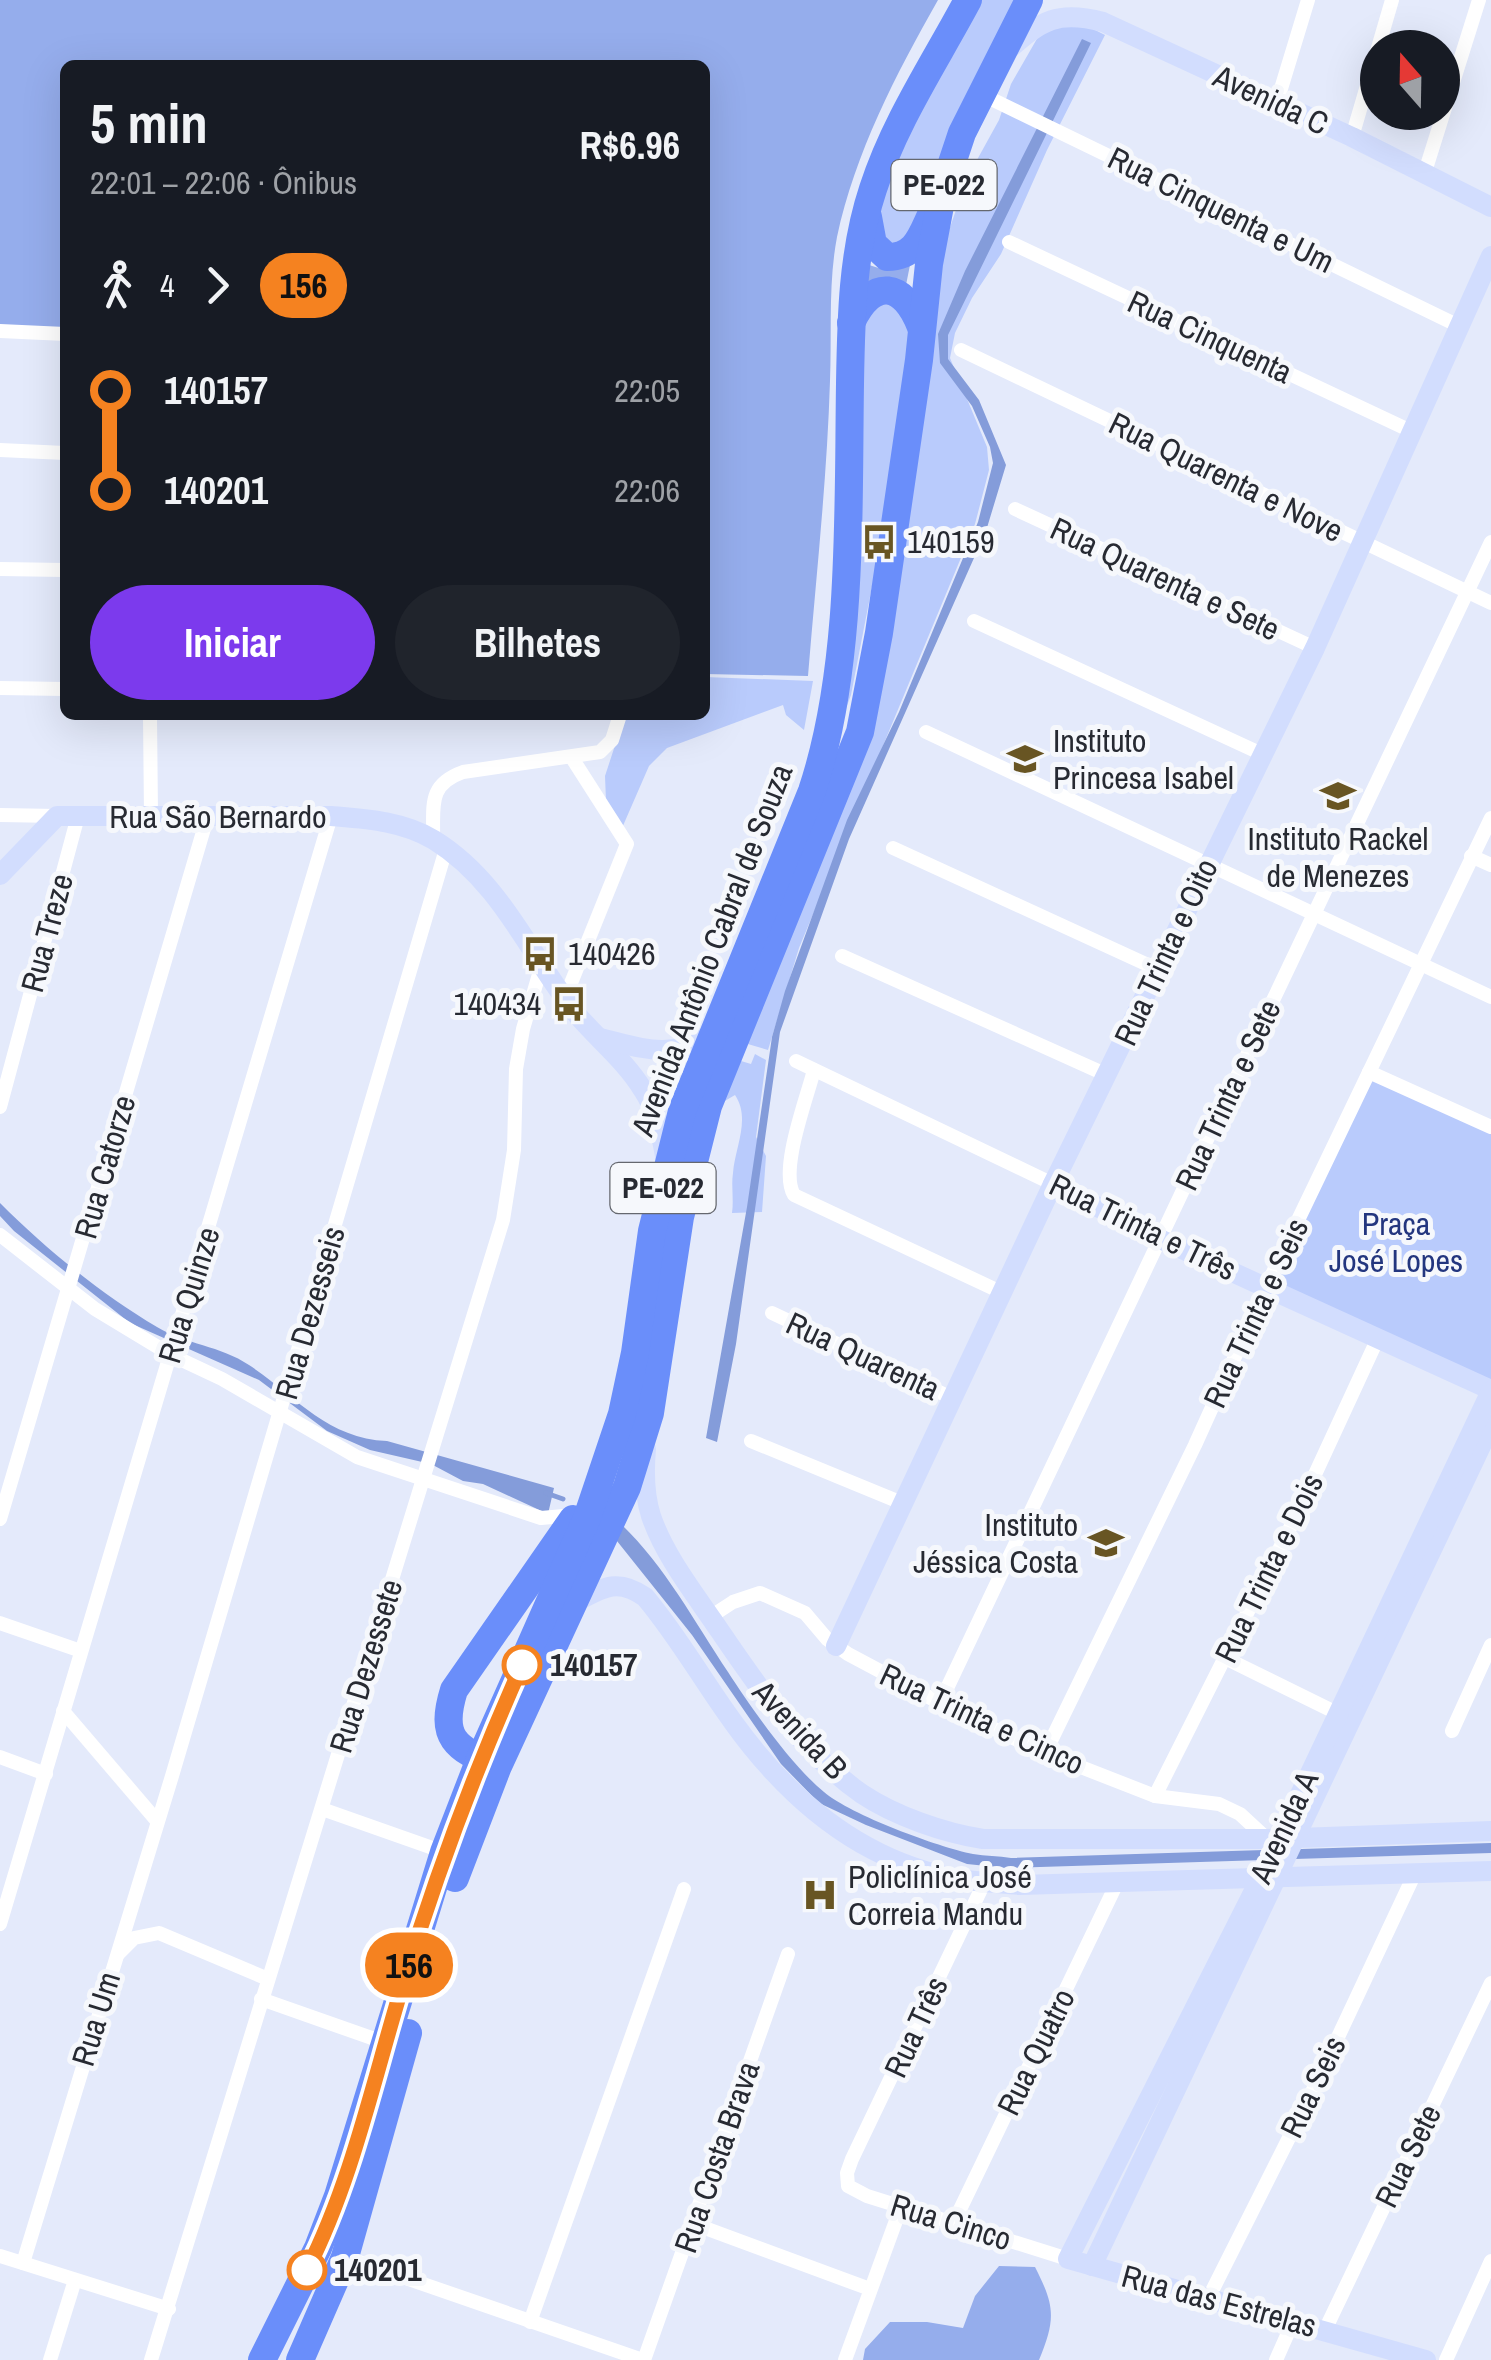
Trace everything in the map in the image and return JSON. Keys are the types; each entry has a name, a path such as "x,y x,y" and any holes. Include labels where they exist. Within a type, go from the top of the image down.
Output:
{"highway":[{"name":"Avenida Antônio Cabral de Souza","path":"300,2360 345,2257 444,1906 489,1763 622,1414 652,1231 682,1111 826,749 842,635 856,270 872,191 903,115 968,0"},
{"name":"Avenida Antônio Cabral de Souza","path":"262,2360 325,2231 444,1852 574,1602 618,1508 650,1413 680,1217 708,1106 860,732 882,616 942,190 962,133 1029,0"},
{"path":"868,211 873,244 886,257 897,257 909,253 918,243 942,190"},
{"path":"852,323 865,301 885,290 894,290 908,300 921,327"},
{"path":"489,1763 460,1749 449,1730 447,1712 454,1690 582,1516"}],"street":[{"path":"1073,0 1104,22"},
{"path":"1276,102 1308,0"},
{"path":"1352,137 1392,0"},
{"path":"1424,174 1479,0"},
{"path":"1002,55 1030,31 1061,16 1077,15 1104,22"},
{"name":"Avenida C","path":"1104,22 1352,137 1491,207"},
{"name":"Rua Cinquenta e Um","path":"981,94 1461,327"},
{"name":"Rua Cinquenta","path":"1009,242 1411,431"},
{"name":"Rua Trinta e Oito","path":"836,1646 1053,1184 1315,648 1491,256"},
{"path":"0,331 60,334"},
{"name":"Rua Quarenta e Nove","path":"961,350 1491,603"},
{"path":"0,450 60,452"},
{"name":"Rua Quarenta e Sete","path":"1015,509 1315,648"},
{"name":"Rua Trinta e Sete","path":"940,1703 1491,542"},
{"path":"0,569 60,570"},
{"path":"974,621 1262,754"},
{"path":"0,688 60,688"},
{"path":"150,720 151,816"},
{"path":"566,998 627,844 572,758 608,747 618,720"},
{"path":"926,732 1491,997"},
{"name":"Rua Dezesseis","path":"172,1776 290,1380 439,844 436,790 446,778 463,772 572,758"},
{"name":"Rua São Bernardo","path":"0,815 331,816 392,823 439,844"},
{"name":"Rua Catorze","path":"0,1519 208,815"},
{"path":"0,875 67,816"},
{"name":"Rua Treze","path":"0,1108 67,816"},
{"name":"Rua Quinze","path":"0,1924 331,816"},
{"name":"Rua Trinta e Seis","path":"1045,1753 1491,818"},
{"path":"439,844 489,887 566,998 643,1090 662,1138 667,1169"},
{"path":"893,848 1160,970"},
{"path":"1472,856 1491,865"},
{"path":"842,956 1107,1075"},
{"name":"Rua Dezessete","path":"151,2360 503,1220 514,1150 516,1070 542,964"},
{"path":"600,1038 660,1052 679,1050 712,1034"},
{"name":"Rua Trinta e Três","path":"796,1061 1162,1240 1491,1390"},
{"path":"814,1070 788,1177 789,1187 800,1200 1003,1293"},
{"path":"1369,1072 1491,1126"},
{"path":"0,1236 172,1351 281,1408 358,1457 542,1518 582,1516"},
{"name":"Rua Quarenta","path":"772,1313 954,1399"},
{"name":"Rua Trinta e Dois","path":"1155,1796 1378,1338"},
{"name":"Avenida A","path":"1344,1717 1491,1390"},
{"name":"Avenida B","path":"650,1413 644,1466 649,1512 657,1532 760,1690 840,1777 888,1808 984,1839 1282,1839 1491,1831"},
{"name":"Avenida A","path":"1092,2266 1270,1874 1282,1839 1491,1424"},
{"path":"752,1441 902,1503"},
{"name":"Avenida B","path":"574,1602 618,1584 631,1587 660,1614 760,1757 789,1790 818,1815 875,1853 958,1879 1020,1885 1270,1874 1491,1870"},
{"name":"Rua Trinta e Cinco","path":"710,1617 732,1602 760,1593 806,1613 836,1646 940,1703 1045,1753 1155,1796 1219,1804 1282,1839"},
{"path":"0,1623 81,1651"},
{"path":"1452,1732 1491,1645"},
{"path":"1224,1658 1344,1717"},
{"path":"63,1711 156,1820"},
{"path":"0,1757 46,1774"},
{"name":"Rua Um","path":"22,2263 172,1776"},
{"path":"322,1809 444,1852"},
{"name":"Rua Seis","path":"1208,2298 1415,1873"},
{"name":"Avenida A","path":"1068,2259 1270,1874"},
{"name":"Rua Três","path":"847,2173 985,1881"},
{"name":"Rua Quatro","path":"954,2222 1118,1883"},
{"path":"530,2322 684,1889"},
{"path":"115,1958 134,1938 158,1933 268,1980"},
{"name":"Rua Costa Brava","path":"643,2360 788,1954"},
{"name":"Rua Sete","path":"1325,2330 1491,1983"},
{"path":"261,1999 386,2043"},
{"name":"Rua Cinco","path":"847,2173 848,2186 856,2192 1068,2259"},
{"path":"845,2360 900,2208"},
{"path":"694,2224 870,2289"},
{"path":"0,2256 169,2309"},
{"path":"345,2257 643,2360"},
{"name":"Rua das Estrelas","path":"1068,2259 1426,2360"},
{"path":"1446,2360 1491,2261"},
{"path":"50,2360 75,2280"},
{"path":"1276,2360 1292,2324"}],"green space":[{"path":"968,0 1029,0 919,233 888,254 874,193"},
{"path":"1060,24 1085,25 1105,35 1047,150 1001,254 955,333 950,358 987,447 989,470 975,524 799,948 768,1050 741,1042 864,735 946,239 967,178 999,120 1011,84 1038,37"},
{"path":"903,299 916,359 851,695 835,738 863,310"},
{"path":"710,677 813,681 804,730 786,715 783,705 667,748 649,766 622,828 606,801 605,776 623,720 710,720"},
{"path":"755,1054 766,1060 756,1137 766,1156 762,1212 732,1213 732,1178 742,1114 735,1095 723,1102 741,1061 751,1064"},
{"name":"Praça José Lopes","path":"1372,1072 1491,1128 1491,1390 1269,1289"}],"shaded area":[{"path":"0,0 938,0 878,115 854,175 837,237 831,291 826,455 808,676 710,674 710,60 60,60 60,334 0,329"},
{"path":"1082,39 1091,43 948,335 948,359 979,400 1006,465 986,531 849,839 780,1032 736,1344 717,1442 706,1438 772,1037 847,820 899,712 978,522 993,463 972,406 940,363 938,334 965,271"},
{"path":"869,265 885,270 910,265 904,295 883,282 864,282"},
{"path":"0,1203 75,1270 157,1327 238,1359 313,1414 346,1432 554,1488 548,1514 483,1484 463,1481 431,1464 370,1450 327,1431 259,1380 130,1323 14,1231 0,1216"},
{"path":"620,1523 665,1576 748,1703 798,1767 837,1801 918,1837 973,1854 1011,1858 1491,1843 1491,1853 1006,1868 967,1864 819,1803 781,1764 692,1635 613,1536"},
{"path":"999,2266 1035,2267 1042,2281 1051,2313 1039,2360 863,2360 865,2349 890,2322 927,2322 963,2328 975,2296"}],"waterway":[{"path":"546,1493 563,1499"}],"bus line":[{"name":"156","path":"307,2270 338,2196 369,2103 444,1852 522,1665"}],"place":[{"name":"140159","path":"879,542"},
{"name":"Instituto Princesa Isabel","path":"1025,759"},
{"name":"Instituto Rackel de Menezes","path":"1338,796"},
{"name":"140426","path":"540,954"},
{"name":"140434","path":"569,1004"},
{"name":"Instituto Jéssica Costa","path":"1106,1543"},
{"name":"140157","path":"522,1665"},
{"name":"Policlínica José Correia Mandu","path":"820,1895"},
{"name":"140201","path":"307,2270"}]}
